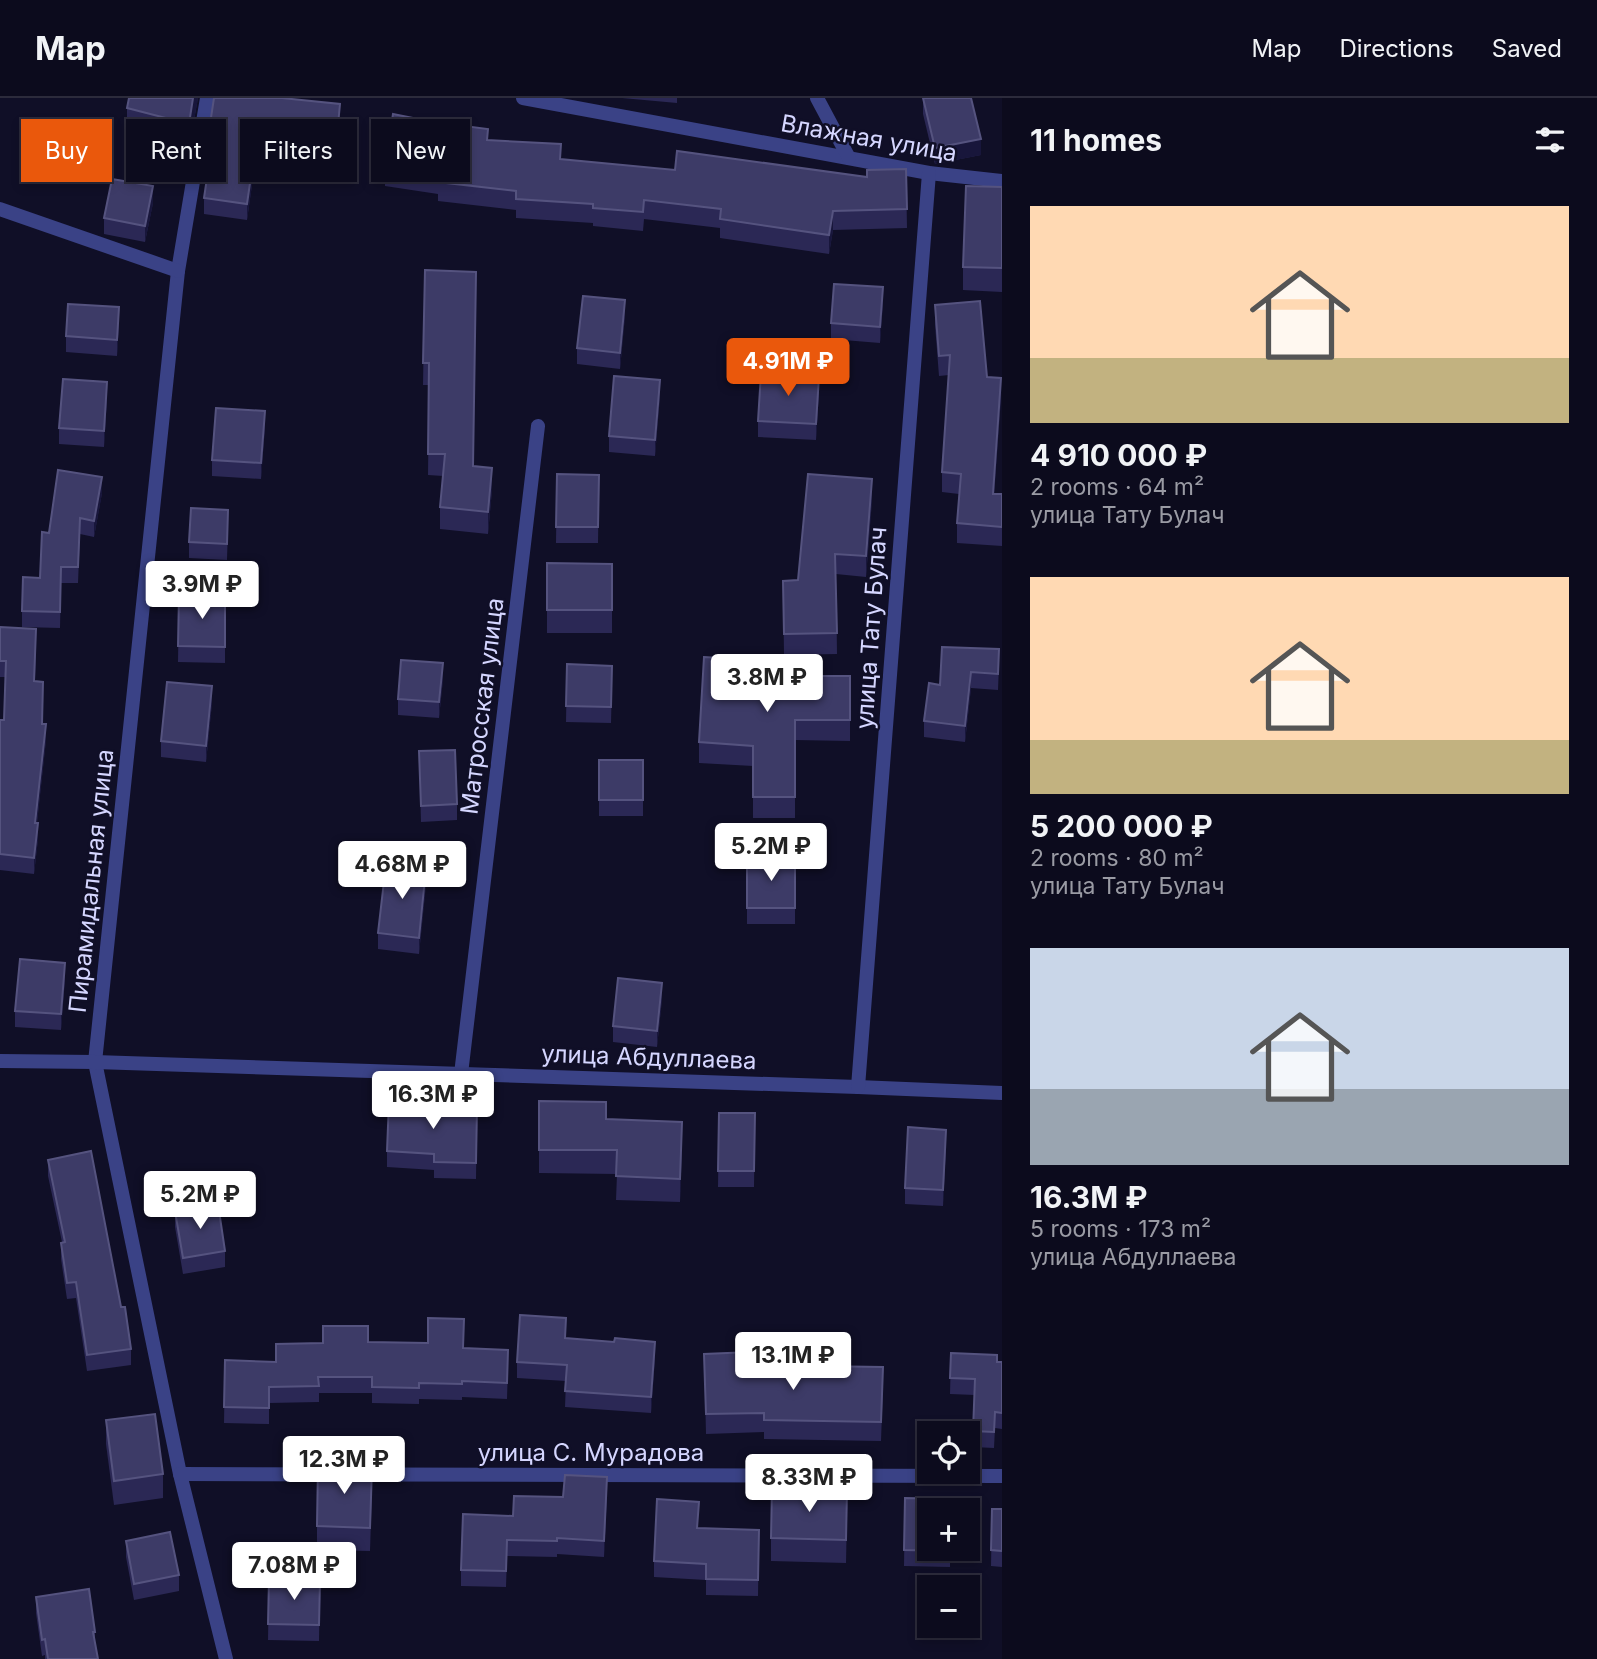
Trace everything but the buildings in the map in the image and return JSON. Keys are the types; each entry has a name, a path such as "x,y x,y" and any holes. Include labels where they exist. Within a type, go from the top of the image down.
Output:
{"street":[{"name":"Пирамидальная улица","path":"207,98 178,271 95,1062 180,1474 226,1659"},
{"name":"Влажная улица","path":"523,98 929,173 1002,181"},
{"path":"817,98 849,158"},
{"name":"улица Тату Булач","path":"858,1087 929,173"},
{"path":"0,209 178,271"},
{"name":"Матросская улица","path":"461,1074 538,426"},
{"name":"улица Абдуллаева","path":"0,1061 1002,1093"},
{"name":"улица С. Мурадова","path":"180,1474 1002,1476"}]}
